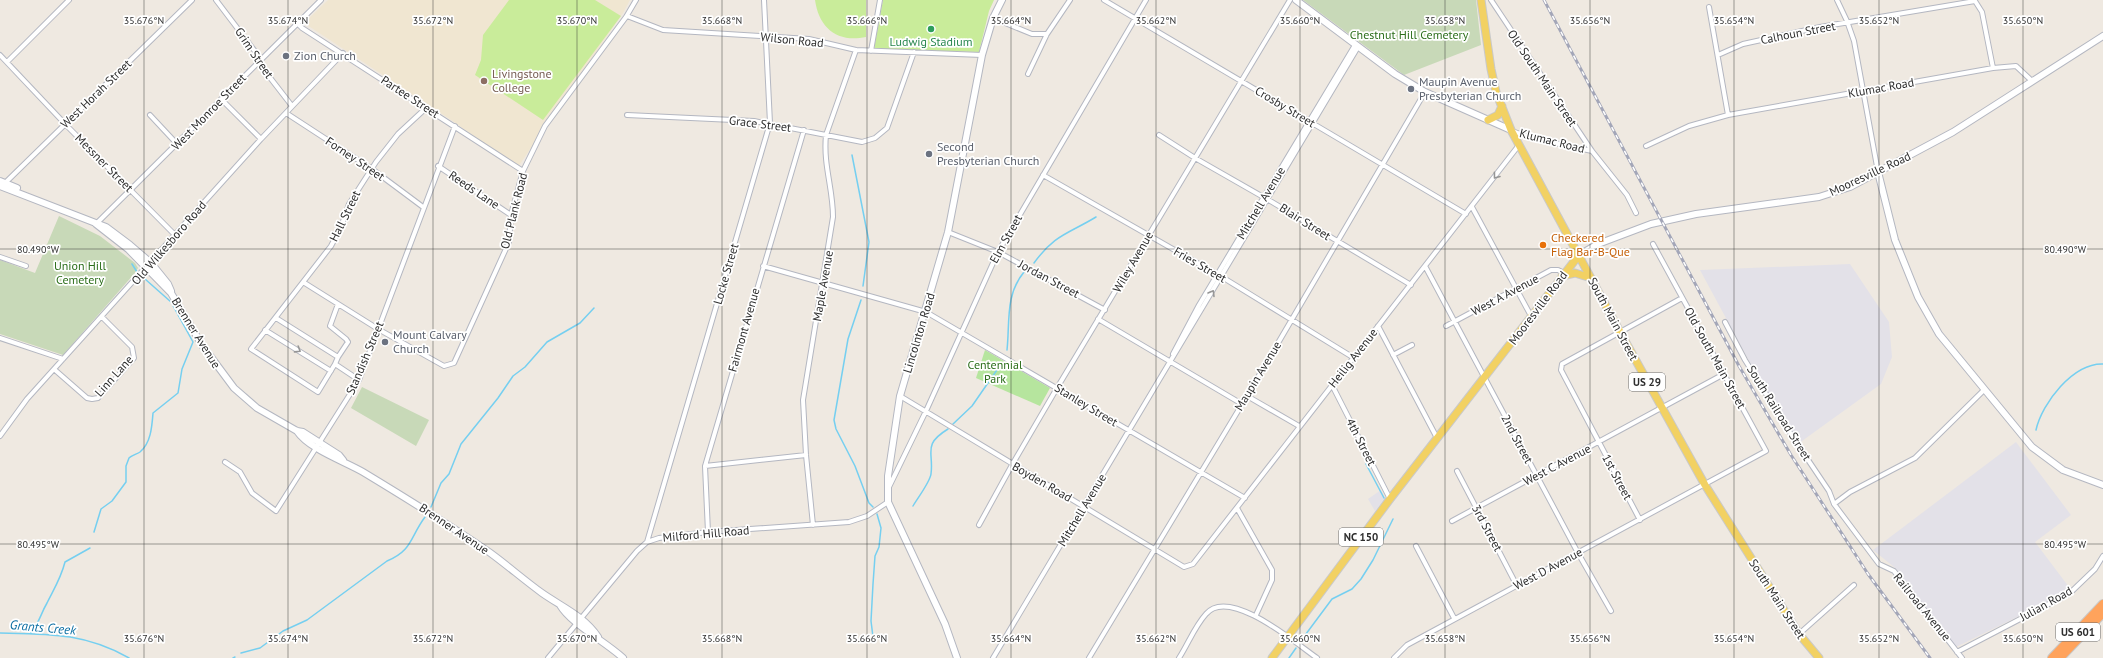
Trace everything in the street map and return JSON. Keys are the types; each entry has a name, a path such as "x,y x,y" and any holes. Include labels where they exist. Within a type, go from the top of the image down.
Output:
{"highway":[{"name":"US 601","path":"2052,658 2103,604"},
{"name":"US 601","path":"2060,658 2103,613"}],"main road":[{"name":"South Main Street","path":"1481,0 1491,69 1511,130 1662,409 1705,484 1799,634 1819,658"},
{"path":"1488,120 1498,115 1502,106"},
{"name":"Mooresville Road","path":"1272,658 1286,637 1390,499 1578,255"},
{"path":"1563,275 1575,273 1591,278"}],"street":[{"path":"7,62 69,0"},
{"name":"West Horah Street","path":"1,185 192,0"},
{"name":"Grim Street","path":"216,0 257,54 261,66 292,106"},
{"name":"Old Plank Road","path":"378,329 444,366 454,363 509,242 511,215 523,171 545,126 627,16 636,0"},
{"name":"Locke Street","path":"647,542 770,123 764,0"},
{"path":"871,51 880,0"},
{"name":"Lincolnton Road","path":"957,658 945,624 888,502 888,489 900,396 926,312 948,232 982,55 993,18 1002,0"},
{"path":"1028,74 1047,34 1070,0"},
{"name":"Crosby Street","path":"1104,0 1466,214"},
{"name":"Elm Street","path":"888,489 926,411 960,332 998,252 1146,0"},
{"name":"Wiley Avenue","path":"980,525 1012,465 1057,388 1098,319 1105,310 1240,80 1290,0"},
{"path":"1296,0 1394,74 1426,92 1511,130"},
{"name":"Old South Main Street","path":"1491,0 1592,151 1625,193 1636,213"},
{"path":"1837,0 1848,23 1863,91 1878,172 1895,240 1918,298 1939,334 2032,447 2053,464 2075,476 2103,485"},
{"name":"West Monroe Street","path":"96,224 178,145 221,99 319,1"},
{"path":"1975,1 1982,12 1993,68"},
{"name":"Calhoun Street","path":"1718,55 1743,44 1820,27 1975,1"},
{"path":"1709,7 1728,115"},
{"name":"Wilson Road","path":"627,16 663,30 809,39 856,50 982,55"},
{"path":"993,18 1032,34 1047,34"},
{"name":"Partee Street","path":"297,23 302,28 343,53 523,171"},
{"path":"2032,81 2103,36"},
{"name":"Mitchell Avenue","path":"993,658 1222,277 1266,198 1356,46"},
{"name":"Maple Avenue","path":"813,525 806,455 803,400 834,217 825,158 826,136 856,50"},
{"name":"Grace Street","path":"627,115 770,123 826,136 862,142 875,138 887,128 914,52"},
{"name":"Old Wilkesboro Road","path":"0,436 16,411 55,370 261,139 343,53"},
{"name":"Messner Street","path":"0,55 65,124 175,235"},
{"name":"Klumac Road","path":"1646,146 1689,126 1728,115 1993,68 2016,66 2025,72 2032,81"},
{"name":"Mooresville Road","path":"1578,255 1598,244 1651,224 1703,213 1819,197 1850,187 1954,132 2032,81"},
{"name":"Maupin Avenue","path":"1089,658 1200,471 1247,396 1426,92"},
{"path":"221,99 261,139"},
{"name":"Hall Street","path":"331,371 318,392 251,349 331,246 342,227 351,200 372,169 391,143 426,108"},
{"name":"Forney Street","path":"286,113 372,169 423,207"},
{"path":"150,115 178,145"},
{"name":"Standish Street","path":"225,462 240,472 252,493 276,511 359,380 438,166 455,126"},
{"name":"Fairmont Avenue","path":"708,532 705,466 804,130"},
{"name":"Klumac Road","path":"1511,130 1531,138 1592,151"},
{"name":"Blair Street","path":"1158,135 1410,285"},
{"name":"Heilig Avenue","path":"1184,567 1193,564 1519,145"},
{"name":"Reeds Lane","path":"438,166 511,215"},
{"name":"Fries Street","path":"1043,175 1217,274 1354,358"},
{"name":"Brenner Avenue","path":"1,185 96,224 149,265 171,293 202,345 234,388 257,408 297,431 300,436 319,445 443,522 495,557 560,605 563,610 579,621 591,634 598,637 623,658"},
{"name":"Mitchell Avenue","path":"1171,362 1175,347 1217,274 1266,198"},
{"path":"1472,206 1531,316"},
{"name":"Jordan Street","path":"948,232 998,252 1105,310"},
{"name":"Old South Main Street","path":"1653,244 1766,451"},
{"path":"0,257 26,266"},
{"name":"Stanley Street","path":"763,266 926,312 1245,498"},
{"name":"2nd Street","path":"1425,266 1578,553 1611,611"},
{"name":"West A Avenue","path":"1446,326 1551,270 1558,270 1563,275"},
{"path":"303,282 378,329"},
{"path":"1620,332 1682,298"},
{"path":"265,330 331,371 348,342 330,326 338,304"},
{"name":"Linn Lane","path":"55,370 87,398 92,399 98,398 134,358 132,347 102,317"},
{"path":"276,318 338,357"},
{"path":"1098,319 1242,404"},
{"name":"South Railroad Street","path":"1725,322 1745,360 1794,440 1829,491 1834,504"},
{"path":"1378,326 1437,438"},
{"name":"1st Street","path":"1620,332 1562,364 1561,370 1640,520"},
{"path":"0,338 63,360"},
{"path":"1393,355 1412,345"},
{"path":"335,364 359,380"},
{"name":"West C Avenue","path":"1452,521 1662,409 1724,374"},
{"name":"4th Street","path":"1332,385 1390,499"},
{"path":"1834,504 1850,492 1916,458 1984,390"},
{"name":"Boyden Road","path":"900,396 1012,465 1084,505 1184,567"},
{"path":"1247,396 1299,426"},
{"name":"West D Avenue","path":"1394,658 1407,645 1454,618 1517,586 1766,451"},
{"path":"705,466 806,455"},
{"name":"3rd Street","path":"1457,471 1517,586"},
{"name":"Milford Hill Road","path":"548,658 637,551 647,542 659,538 708,532 849,522 867,516 888,502"},
{"name":"Railroad Avenue","path":"1834,504 1879,564 1894,571 1962,658"},
{"path":"1237,508 1272,570 1272,580 1256,615"},
{"path":"1416,546 1454,618"},
{"name":"Julian Road","path":"1957,652 2070,593 2095,569 2103,556"},
{"path":"1799,634 1854,585"},
{"path":"1179,658 1207,612 1220,606 1238,608 1256,615 1317,658"}],"shaded area":[{"name":"Livingstone College","path":"328,0 630,0 623,13 518,167 451,120 304,23"},
{"path":"1850,264 1889,322 1892,357 1881,384 1795,446 1700,270"},
{"path":"2016,442 2071,515 2035,542 2069,587 2046,603 1956,647 1894,567 1873,550"},
{"path":"1381,490 1385,498 1375,511 1368,499"}],"green space":[{"path":"509,0 595,0 621,16 543,120 475,75 481,60 483,35"},
{"path":"815,0 866,0 866,37 846,38 831,31 825,26 817,10"},
{"name":"Ludwig Stadium","path":"883,0 994,0 989,11 979,52 874,49"},
{"name":"Chestnut Hill Cemetery","path":"1303,0 1476,0 1481,45 1404,75"},
{"name":"Union Hill Cemetery","path":"59,216 100,236 135,263 138,268 63,355 0,334 0,260 35,273"},
{"name":"Centennial Park","path":"985,350 1050,388 1040,406 976,378"},
{"path":"362,387 429,420 416,446 351,408"}],"waterway":[{"path":"852,155 869,242 863,286"},
{"path":"1034,263 1055,240 1096,217"},
{"path":"132,264 137,272"},
{"path":"1007,350 1011,299 1018,281 1024,272"},
{"path":"94,532 101,509 112,501 126,482 126,466 129,458 140,452 147,444 153,413 178,393 182,369 193,342 171,302 145,279"},
{"path":"861,300 848,339 834,420 836,429 855,466 869,503 873,507"},
{"path":"431,507 441,483 449,474 461,444 498,398 513,376 525,367 547,342 580,323 594,308"},
{"path":"2036,430 2039,419 2060,386 2081,370 2092,365 2103,364"},
{"path":"953,424 972,406 999,367"},
{"path":"913,506 926,486 931,474 932,444 948,429"},
{"path":"1366,464 1384,498"},
{"path":"873,637 871,621 875,556 879,547 881,528 877,514"},
{"path":"241,653 260,648 283,631 307,620 387,561 402,552 425,517"},
{"path":"1300,642 1332,599 1352,589 1361,579 1373,560 1393,519"},
{"path":"30,634 38,622 57,583 65,562 90,548"},
{"name":"Grants Creek","path":"0,633 66,636 82,639 113,650 129,658"},
{"path":"1289,658 1296,648"}],"railway":[{"path":"1544,0 1739,366 1791,455 1868,574 1930,658"}],"place":[{"name":"Ludwig Stadium","path":"931,29"},
{"name":"Zion Church","path":"286,56"},
{"name":"Livingstone College","path":"484,81"},
{"name":"Maupin Avenue Presbyterian Church","path":"1411,89"},
{"name":"Second Presbyterian Church","path":"929,154"},
{"name":"Checkered Flag Bar-B-Que","path":"1543,245"},
{"name":"Mount Calvary Church","path":"385,342"}]}
